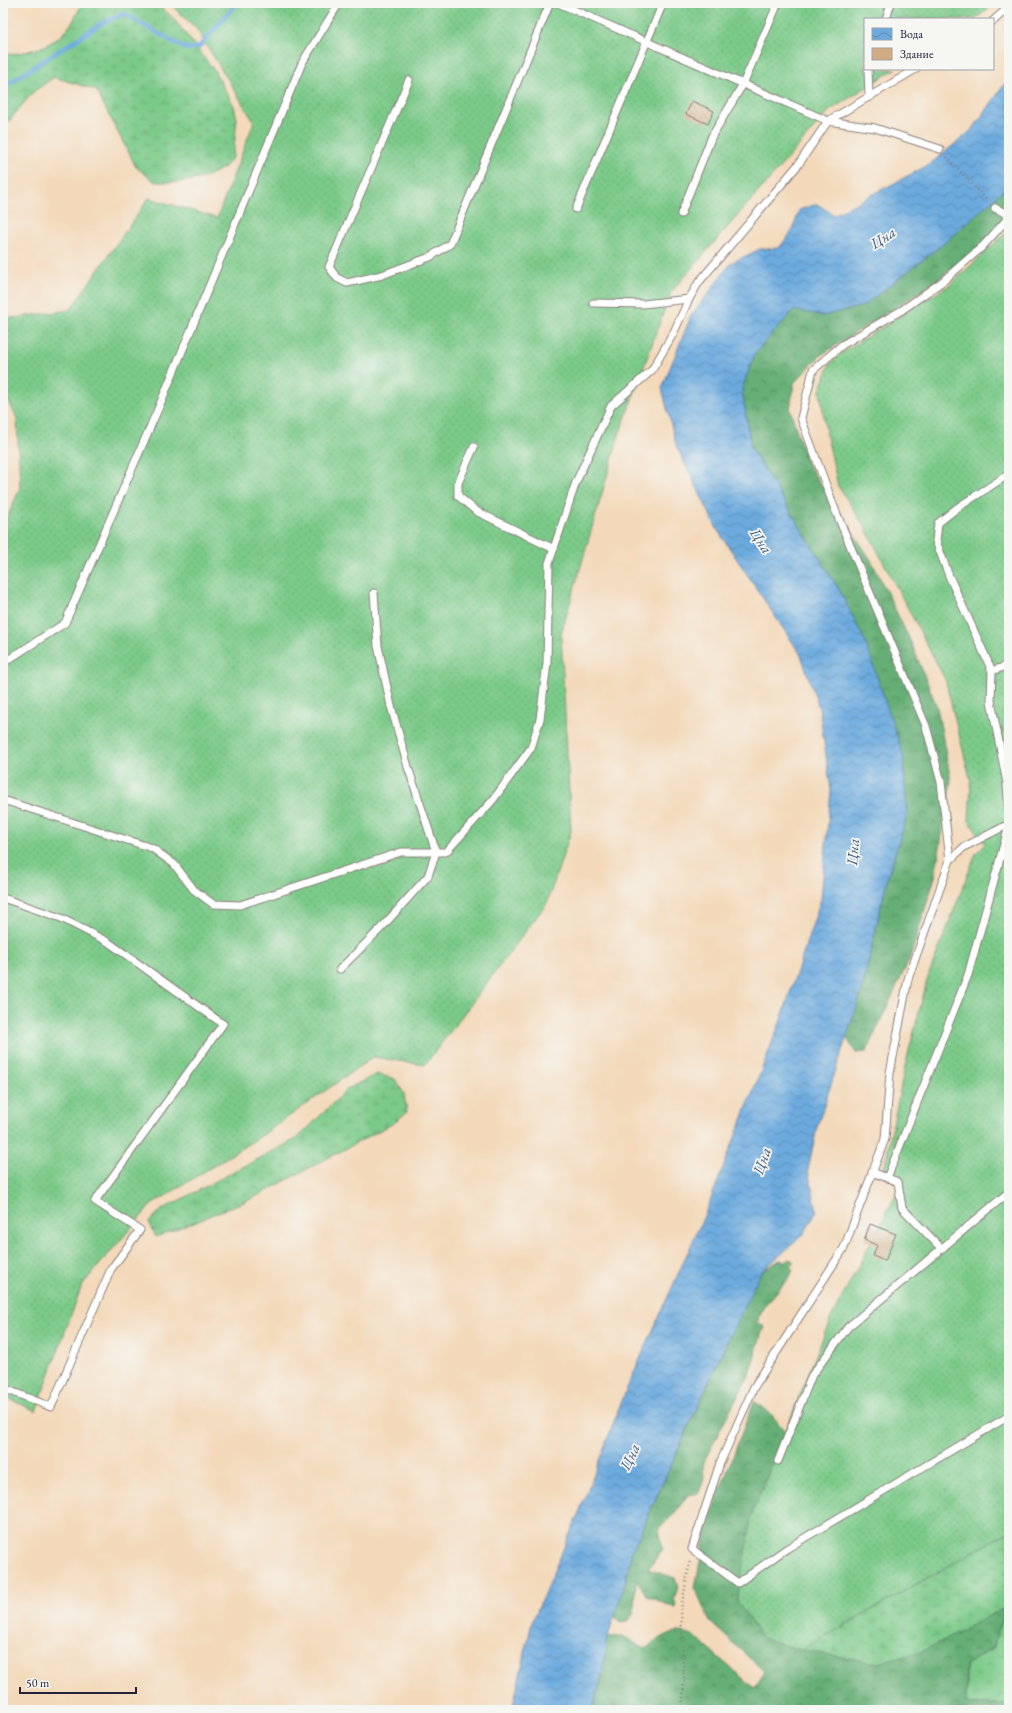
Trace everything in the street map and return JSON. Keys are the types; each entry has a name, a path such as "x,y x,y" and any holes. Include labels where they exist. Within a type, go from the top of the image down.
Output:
{"lane":[{"path":"3,664 65,624 158,409 302,63 339,3"},
{"path":"409,80 329,267 336,278 347,283 382,275 423,259 450,244 550,3"},
{"path":"558,3 828,121 875,128 940,149"},
{"path":"576,209 663,3"},
{"path":"681,214 712,136 743,84 778,3"},
{"path":"886,18 891,3"},
{"path":"994,20 1009,7"},
{"path":"868,70 869,97"},
{"path":"3,800 152,848 174,864 194,890 213,904 240,905 401,852 446,852 493,800 530,748 540,719 547,663 549,563 576,482 611,406 652,370 673,334 689,299 699,282 798,165 828,121 914,70"},
{"path":"995,208 1009,216 983,246 943,281 902,310 842,345 812,370 801,418 836,512 926,726 941,782 950,860 908,979 890,1073 885,1139 844,1248 754,1386 720,1463 692,1549 738,1583 786,1549 1009,1416"},
{"path":"593,303 643,304 689,299"},
{"path":"474,447 458,483 458,496 476,511 554,549"},
{"path":"1009,474 957,508 938,523 936,541 949,576 992,671 991,700 1007,783 1009,813"},
{"path":"340,969 384,925 428,876 436,852 408,766 391,706 378,646 374,593"},
{"path":"992,671 1009,665"},
{"path":"950,860 964,847 1009,825"},
{"path":"887,1178 968,974 1009,825"},
{"path":"3,898 61,918 108,942 223,1024 95,1201 140,1230 111,1269 51,1407 3,1388"},
{"path":"872,1172 898,1182 902,1208 942,1248"},
{"path":"778,1461 812,1375 848,1327 1009,1192"}],"path":[{"path":"940,149 995,208"},
{"path":"682,1710 684,1682 681,1609 692,1549"}],"green space":[{"path":"83,3 156,3 173,18 214,70 234,106 237,119 233,157 225,167 203,178 179,182 155,182 136,167 96,90 54,77 33,92 3,128 3,55 30,51 47,45 62,35 74,19"},
{"path":"169,3 995,3 977,18 864,18 864,70 893,70 829,111 671,292 619,435 561,634 571,831 547,903 425,1065 373,1057 264,1134 151,1205 82,1285 36,1411 3,1396 3,527 20,488 17,418 3,390 3,317 13,318 70,310 149,198 217,218 254,122 196,28"},
{"path":"1009,185 1009,221 994,239 923,290 821,355 794,383 790,409 807,463 871,560 910,640 937,707 951,781 935,877 910,958 866,1052 856,1053 846,1037 861,993 888,876 907,815 840,591 751,448 742,389 755,353 794,310 823,316 942,245"},
{"path":"1009,230 1009,1534 1006,1533 801,1650 762,1638 737,1601 752,1514 831,1318 904,1180 884,1169 905,1066 928,977 976,853 985,844 969,821 971,782 945,679 865,527 838,486 826,432 820,391 830,364 843,352 951,284"},
{"path":"377,1074 395,1079 404,1094 407,1112 392,1124 251,1199 156,1237 149,1222 161,1210 298,1138 347,1089"},
{"path":"791,1259 794,1263 790,1266 793,1270 790,1277 764,1306 757,1323 763,1325 765,1329 762,1332 749,1375 703,1463 704,1479 699,1493 688,1495 674,1514 659,1529 663,1549 648,1569 675,1578 678,1587 674,1599 677,1607 675,1608 647,1596 637,1580 635,1606 632,1616 628,1621 620,1622 614,1616 625,1583 632,1551 751,1290 761,1272 780,1260 785,1262"},
{"path":"754,1401 771,1414 785,1431 752,1514 762,1638 801,1650 879,1663 921,1652 1004,1608 994,1647 966,1665 966,1704 1009,1704 1009,1710 592,1710 601,1680 608,1637 623,1636 645,1649 669,1634 681,1632 695,1637 754,1688 765,1672 710,1622 695,1588 707,1524"},
{"path":"1006,1533 1009,1534 1009,1608 1004,1608 921,1652 879,1663 801,1650"},
{"path":"1004,1608 1009,1608 1009,1704 966,1704 966,1665 994,1647"}],"water":[{"name":"Цна","path":"1009,78 1009,185 942,245 863,306 823,316 794,310 755,353 742,389 751,448 840,591 865,641 903,754 907,815 888,876 861,993 817,1127 808,1170 817,1211 803,1235 761,1272 724,1348 632,1551 625,1583 608,1637 601,1680 592,1710 512,1710 532,1622 578,1515 627,1388 705,1214 781,1020 821,899 831,790 819,708 801,655 718,531 676,445 662,388 691,316 731,263 760,249 779,248 793,230 799,210 817,204 834,215 930,164 972,130"}],"building":[{"path":"692,101 714,111 708,124 686,114"},
{"path":"870,1224 896,1234 885,1261 873,1256 877,1245 864,1240"}],"waterway":[{"path":"3,87 102,23 124,14 186,49 199,47 237,3"}]}
